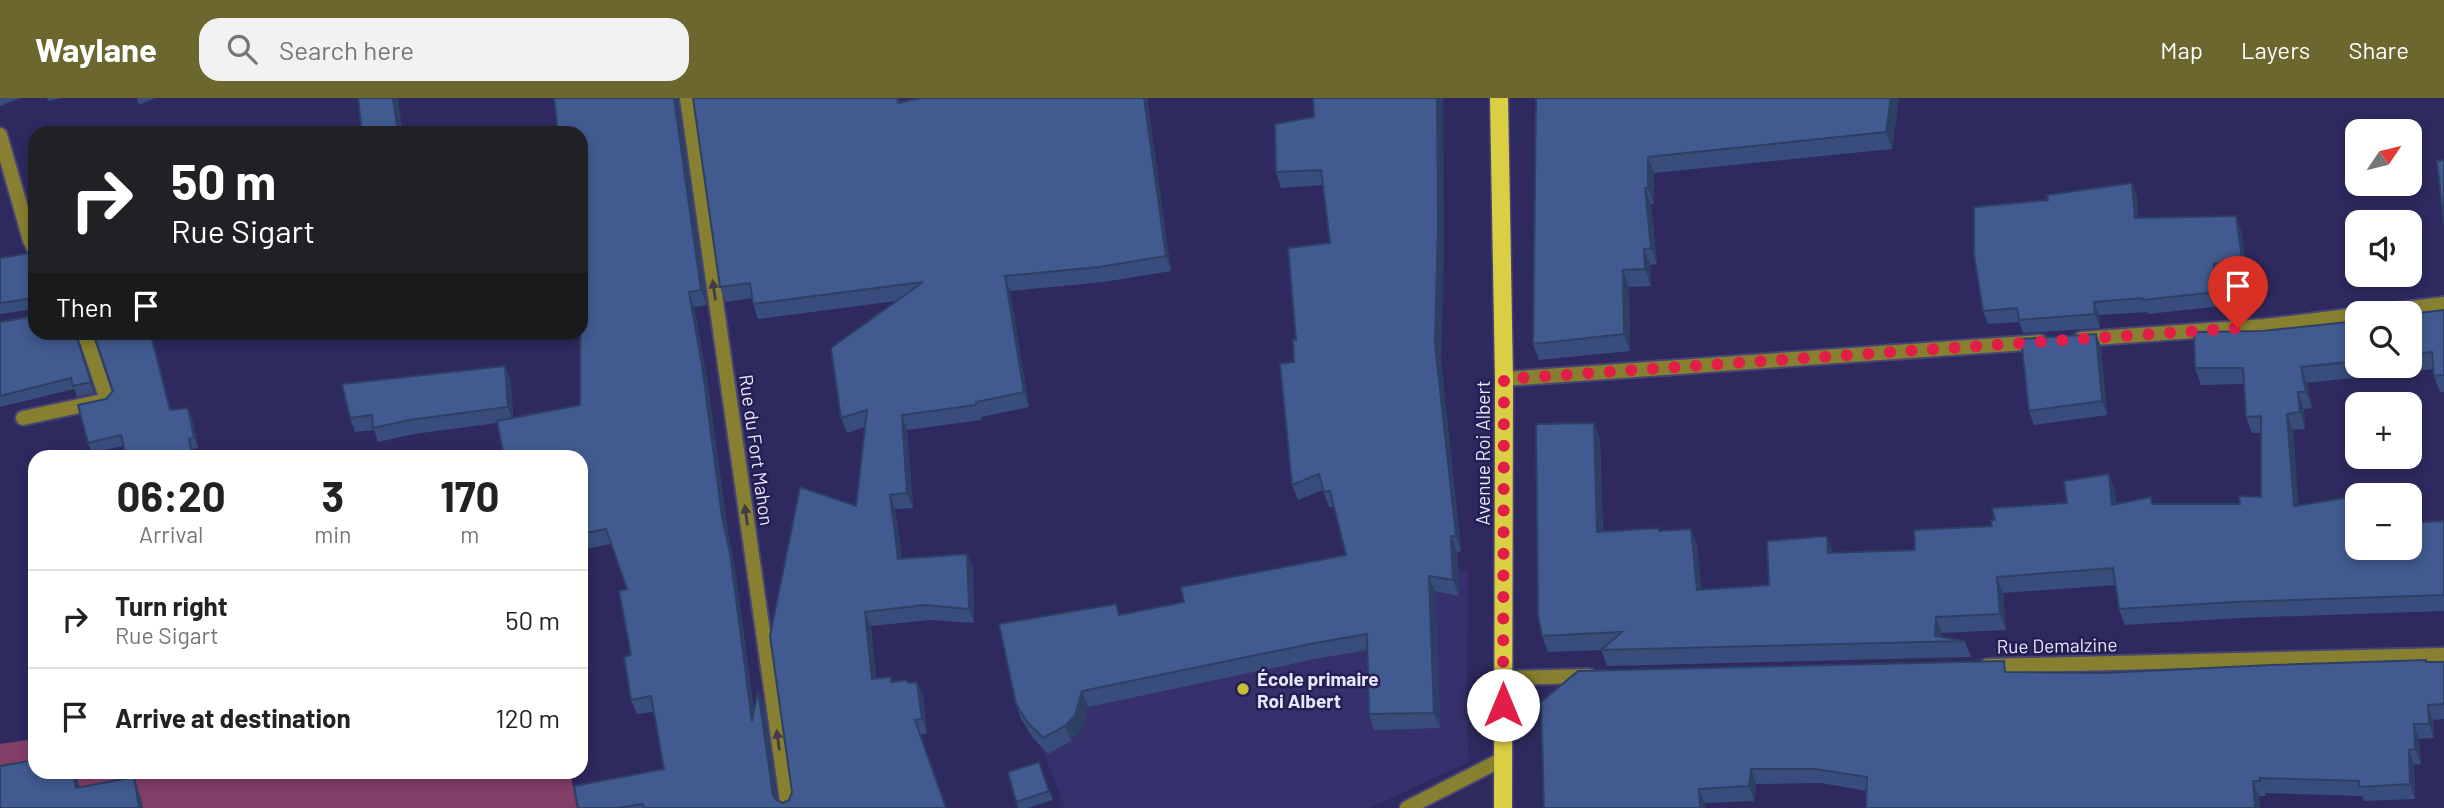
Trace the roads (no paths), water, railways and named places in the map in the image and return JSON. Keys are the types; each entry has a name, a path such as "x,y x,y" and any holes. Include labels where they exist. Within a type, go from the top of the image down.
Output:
{"main road":[{"name":"Avenue Roi Albert","path":"1499,98 1504,379 1503,808"}],"street":[{"name":"Rue du Fort Mahon","path":"687,98 788,808"},
{"path":"0,135 28,233"},
{"path":"2422,307 2444,304"},
{"path":"1504,379 2266,326 2345,316"},
{"path":"23,418 107,400 87,340"},
{"name":"Rue Demalzine","path":"1973,667 2444,655"},
{"path":"1503,678 1600,676"},
{"path":"1407,808 1503,759"}],"place":[{"name":"École primaire Roi Albert","path":"1243,689"}]}
